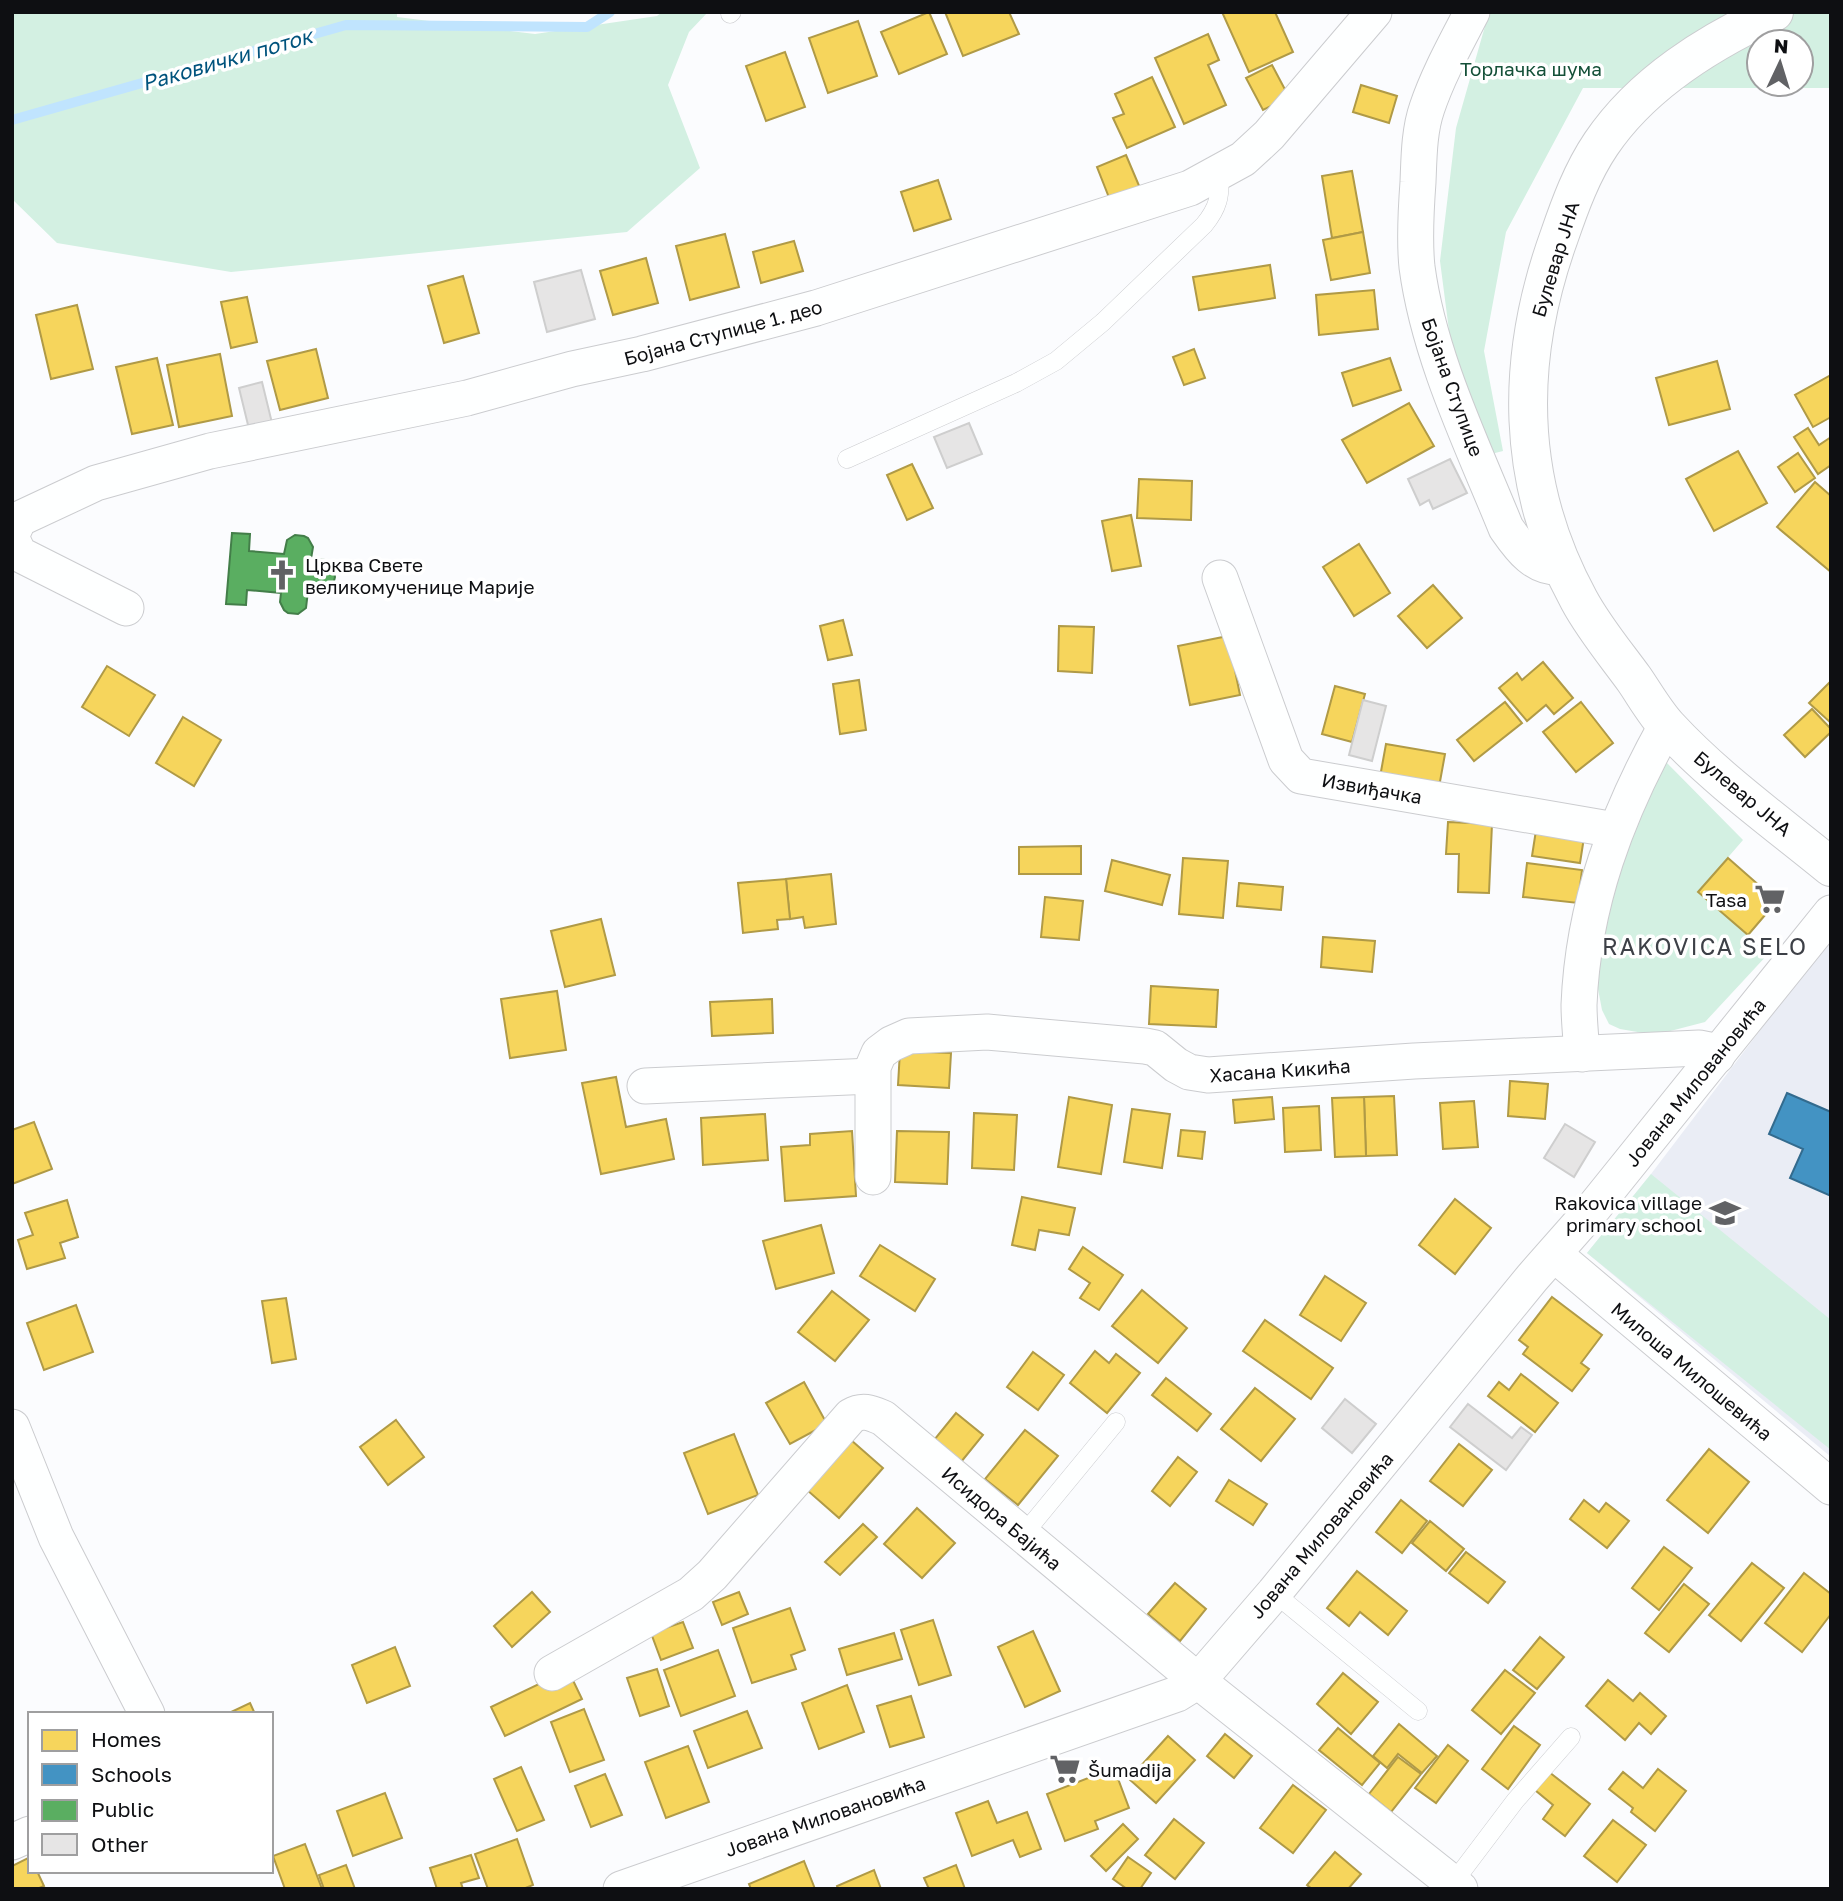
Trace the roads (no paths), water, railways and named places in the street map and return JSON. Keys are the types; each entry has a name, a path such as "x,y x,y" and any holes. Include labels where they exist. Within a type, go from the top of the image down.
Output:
{"main road":[{"name":"Булевар ЈНА","path":"1774,12 1685,61 1634,105 1601,144 1574,195 1535,314 1527,389 1528,435 1541,506 1563,567 1598,630 1666,726 1715,772 1831,867"}],"street":[{"name":"Бојана Ступице 1. део","path":"126,608 19,554 12,536 19,519 96,483 210,451 467,398 816,308 1190,188 1243,159 1269,135 1374,12"},
{"name":"Бојана Ступице","path":"1472,12 1426,110 1418,172 1417,265 1426,312 1440,360 1506,528 1531,558 1553,568 1563,567"},
{"name":"Извиђачка","path":"1220,578 1286,760 1301,776 1615,830"},
{"path":"1582,1054 1579,1006 1589,920 1615,830 1636,780 1666,726"},
{"name":"Јована Миловановића","path":"621,1889 1177,1694 1198,1681 1554,1255 1831,914"},
{"name":"Хасана Кикића","path":"873,1177 873,1067 879,1054 891,1044 909,1036 987,1032 1146,1046 1156,1048 1189,1072 1208,1075 1414,1061 1699,1048 1709,1050 1717,1056"},
{"path":"645,1086 872,1076"},
{"name":"Милоша Милошевића","path":"1554,1255 1831,1487"},
{"name":"Исидора Бајића","path":"552,1673 691,1594 712,1576 851,1416 865,1412 883,1418 1198,1681 1456,1886"},
{"path":"12,1427 56,1537 146,1712"},
{"path":"12,1842 28,1835"}],"lane":[{"path":"847,459 1016,383 1056,361 1102,322 1204,225 1215,211 1220,189 1219,174"},
{"path":"1023,1535 1116,1422"},
{"path":"1274,1592 1418,1711"},
{"path":"1456,1886 1515,1801 1571,1737"}],"waterway":[{"name":"Раковички поток","path":"12,120 346,25 587,27 610,12"}],"place":[{"name":"Црква Свете великомученице Марије","path":"282,575"},
{"name":"Tasa","path":"1770,899"},
{"name":"Rakovica village primary school","path":"1725,1213"},
{"name":"Šumadija","path":"1065,1769"}],"district":[{"name":"RAKOVICA SELO","path":"1705,946"}],"park label":[{"name":"Торлачка шума","path":"1531,68"}]}
